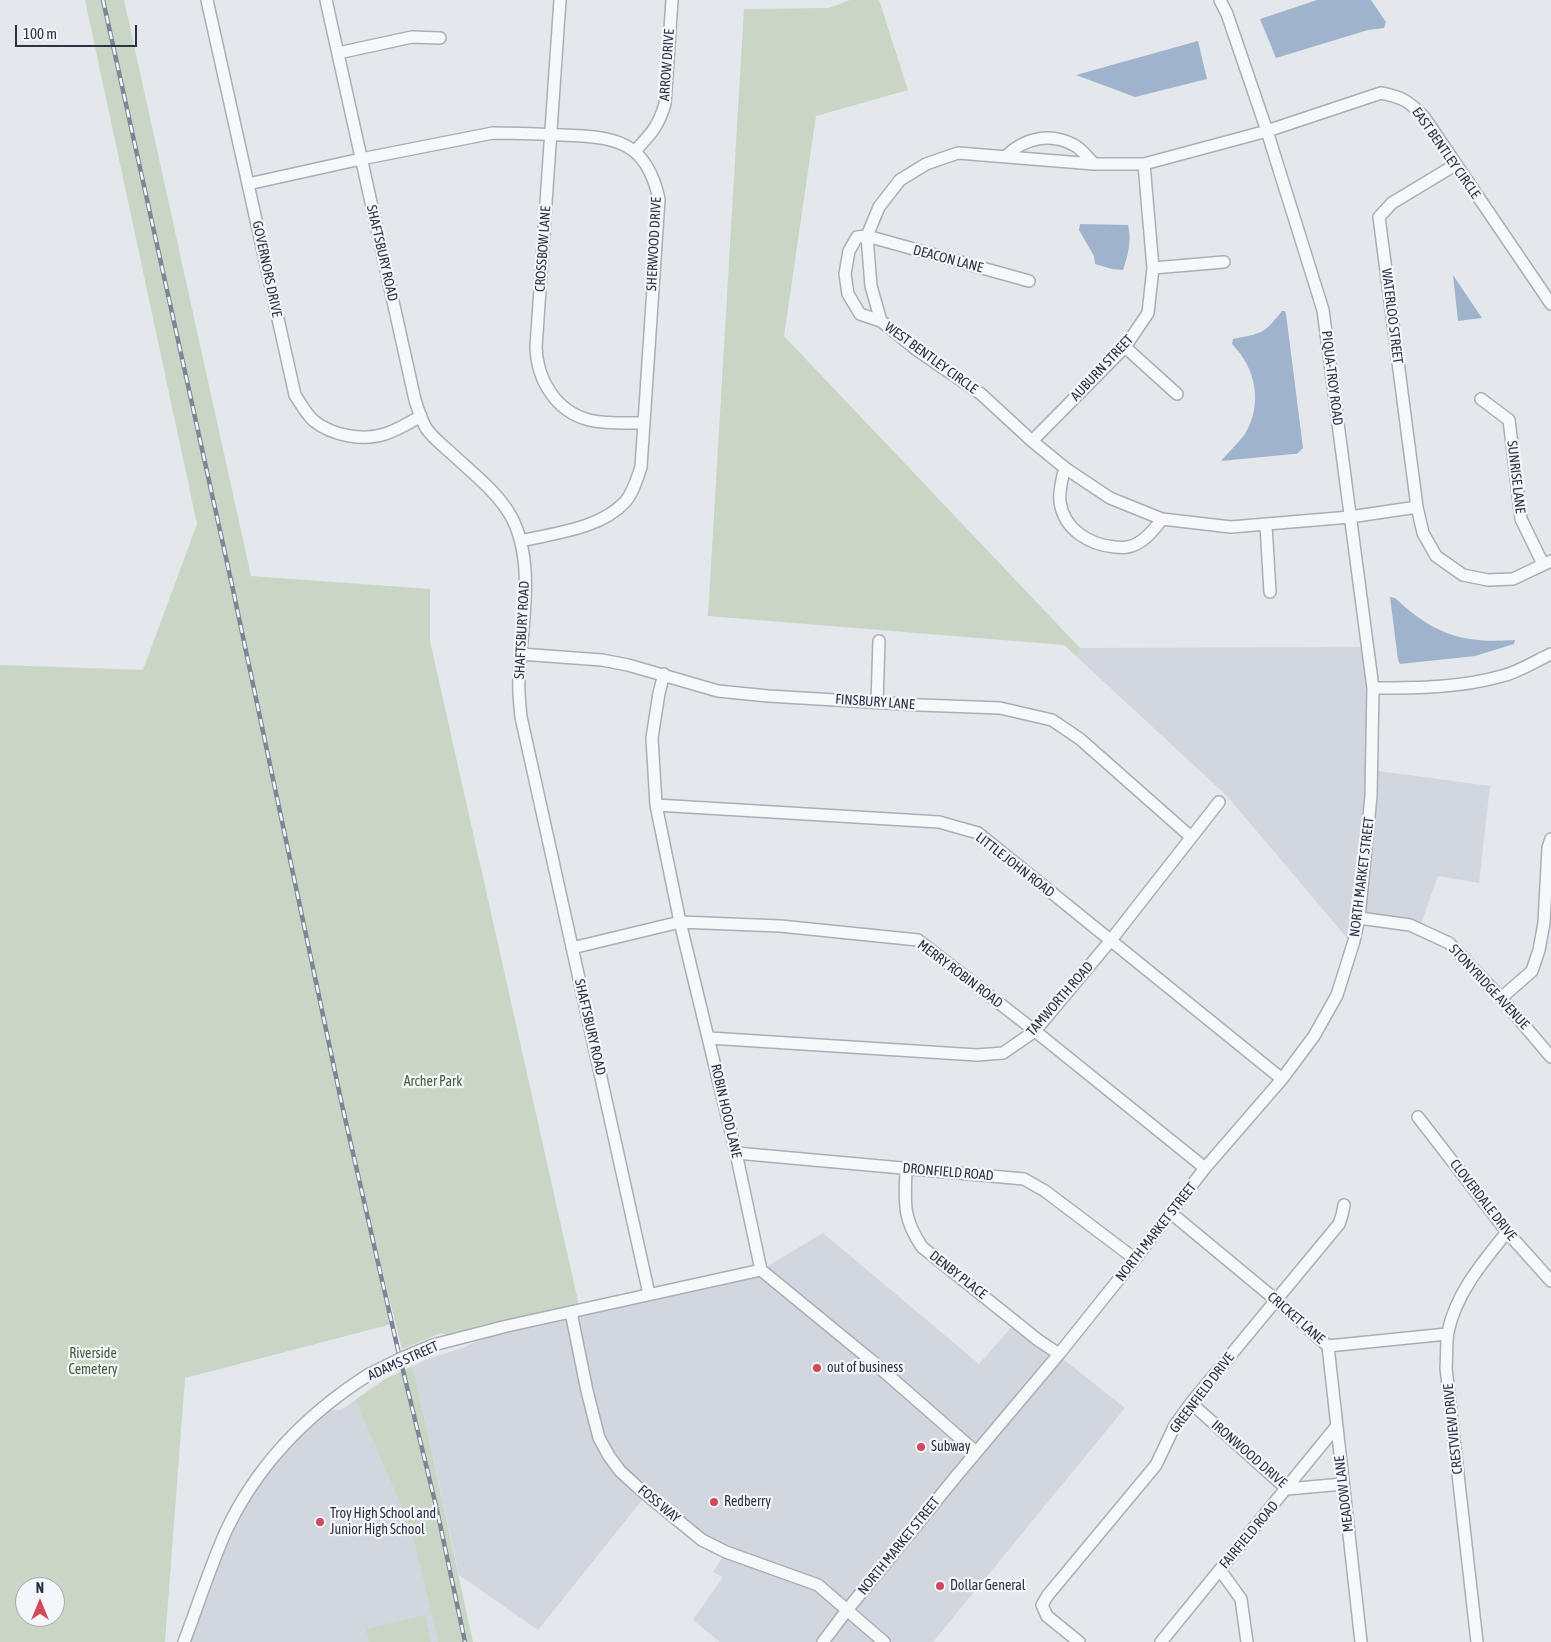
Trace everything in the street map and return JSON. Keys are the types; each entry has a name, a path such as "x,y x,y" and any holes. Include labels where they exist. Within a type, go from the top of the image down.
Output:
{"street":[{"name":"GOVERNORS DRIVE","path":"207,0 295,396 315,422 339,433 363,437 385,434 421,416"},
{"name":"SHAFTSBURY ROAD","path":"326,0 415,400 432,436 497,498 512,518 521,540 525,574 519,689 521,717 649,1294"},
{"name":"CROSSBOW LANE","path":"560,0 536,347 538,367 545,385 551,394 558,402 577,415 602,422 642,423"},
{"name":"ARROW DRIVE","path":"635,151 653,133 665,104 672,0"},
{"name":"PIQUA-TROY ROAD","path":"1220,0 1227,14 1267,131 1323,310 1372,688 1371,770"},
{"path":"338,54 412,37 440,38"},
{"name":"EAST BENTLEY CIRCLE","path":"1267,131 1381,93 1396,96 1412,104 1424,117 1551,304"},
{"name":"WEST BENTLEY CIRCLE","path":"1267,131 1144,164 1094,164 958,153 926,164 900,180 878,207 867,236 871,286 881,321 917,350 981,394 1064,468 1110,498 1162,519 1231,527 1350,517"},
{"name":"SHERWOOD DRIVE","path":"248,184 493,133 603,137 635,151 655,180 659,199 642,423 641,467 635,486 625,502 607,516 587,526 521,540"},
{"path":"1006,156 1015,147 1029,140 1043,137 1060,139 1075,145 1094,164"},
{"name":"AUBURN STREET","path":"1032,441 1125,347 1148,314 1153,268 1144,164"},
{"name":"WATERLOO STREET","path":"1417,508 1379,217 1392,203 1455,165"},
{"path":"867,236 857,237 849,251 845,274 848,294 860,314 881,321"},
{"name":"DEACON LANE","path":"867,236 1029,281"},
{"path":"1153,268 1224,262"},
{"path":"1125,347 1177,394"},
{"name":"SUNRISE LANE","path":"1481,399 1509,420 1521,519 1547,562"},
{"path":"1064,468 1061,480 1060,502 1066,521 1078,534 1102,546 1128,548 1150,536 1162,519"},
{"path":"1350,517 1417,508 1423,533 1436,556 1463,575 1488,580 1513,579 1547,562"},
{"path":"1266,525 1270,592"},
{"path":"877,702 879,641"},
{"name":"FINSBURY LANE","path":"520,654 602,660 664,674 718,691 768,696 1000,708 1052,720 1080,739 1191,837"},
{"path":"1372,688 1417,688 1467,684 1504,676 1551,654"},
{"name":"ROBIN HOOD LANE","path":"664,674 652,738 656,805 680,922 736,1153 761,1270"},
{"name":"NORTH MARKET STREET","path":"823,1642 976,1452 1135,1260 1205,1168 1282,1079 1314,1036 1337,995 1354,941 1359,918 1371,796 1371,770"},
{"name":"TAMWORTH ROAD","path":"709,1038 977,1055 1003,1053 1035,1031 1111,940 1219,802"},
{"name":"LITTLE JOHN ROAD","path":"656,805 939,822 978,833 1282,1079"},
{"path":"1501,998 1532,971 1539,950 1548,890 1548,848 1551,839"},
{"name":"STONYRIDGE AVENUE","path":"1359,918 1410,925 1449,944 1501,998 1551,1057"},
{"name":"MERRY ROBIN ROAD","path":"572,948 680,922 780,926 918,940 1035,1031 1205,1168"},
{"name":"CLOVERDALE DRIVE","path":"1418,1117 1507,1232 1551,1281"},
{"name":"DRONFIELD ROAD","path":"736,1153 1024,1179 1045,1191 1135,1260"},
{"name":"DENBY PLACE","path":"906,1169 906,1217 912,1233 922,1247 1038,1340 1059,1354"},
{"name":"GREENFIELD DRIVE","path":"1079,1642 1048,1616 1042,1605 1048,1594 1156,1465 1175,1425 1191,1403 1339,1224 1344,1205"},
{"name":"CRICKET LANE","path":"1171,1213 1328,1346 1447,1334"},
{"name":"CRESTVIEW DRIVE","path":"1477,1642 1446,1368 1447,1334 1454,1311 1464,1290 1507,1232"},
{"path":"761,1270 872,1360 976,1452"},
{"name":"ADAMS STREET","path":"184,1642 226,1532 255,1481 279,1450 306,1421 368,1375 433,1345 507,1326 761,1270"},
{"name":"FOSS WAY","path":"571,1312 599,1438 620,1471 702,1540 712,1546 818,1585 884,1642"},
{"name":"MEADOW LANE","path":"1328,1346 1361,1642"},
{"name":"IRONWOOD DRIVE","path":"1191,1403 1287,1489 1343,1484"},
{"name":"FAIRFIELD ROAD","path":"1161,1642 1336,1427"},
{"path":"1220,1570 1241,1600 1248,1642"}],"shaded area":[{"path":"1367,647 1371,770 1490,786 1479,883 1438,876 1419,929 1360,918 1353,945 1227,796 1077,657 1080,648"},
{"path":"823,1233 979,1364 1016,1322 1125,1408 933,1642 720,1642 693,1620 723,1577 713,1572 726,1552 646,1495 538,1630 459,1575 413,1366 465,1347 507,1326 761,1270"},
{"name":"Troy High School and Junior High School","path":"355,1400 411,1529 438,1642 184,1642 244,1497 321,1409 341,1410"}],"green space":[{"path":"85,0 124,0 251,576 430,589 430,641 580,1310 457,1338 441,1333 402,1349 350,1141 392,1324 185,1378 165,1642 0,1642 0,665 143,670 197,524"},
{"path":"850,0 879,0 908,90 816,116 784,336 1080,648 1077,657 1064,645 708,616 744,9 829,8"},
{"path":"413,1366 473,1642 438,1642 411,1529 355,1400 385,1379"},
{"path":"425,1615 431,1642 369,1642 366,1629"}],"water":[{"path":"1317,0 1371,0 1386,22 1384,28 1368,30 1276,58 1260,19"},
{"path":"1198,41 1207,79 1135,97 1076,75"},
{"path":"1080,224 1128,225 1130,236 1129,248 1123,270 1095,264 1094,256 1079,230"},
{"path":"1453,275 1482,318 1458,321"},
{"path":"1282,311 1285,311 1286,314 1303,448 1297,454 1221,461 1245,434 1251,423 1254,411 1254,387 1251,375 1247,364 1232,344 1233,339 1261,332"},
{"path":"1390,597 1395,598 1422,620 1450,634 1480,640 1515,640 1514,644 1475,656 1400,664"}],"railway":[{"path":"103,0 232,585 342,1105 437,1510 465,1642"}],"place":[{"name":"out of business","path":"817,1368"},
{"name":"Subway","path":"921,1447"},
{"name":"Redberry","path":"714,1502"},
{"name":"Troy High School and Junior High School","path":"320,1522"},
{"name":"Dollar General","path":"940,1586"}],"park label":[{"name":"Archer Park","path":"433,1082"},
{"name":"Riverside Cemetery","path":"93,1362"}]}
